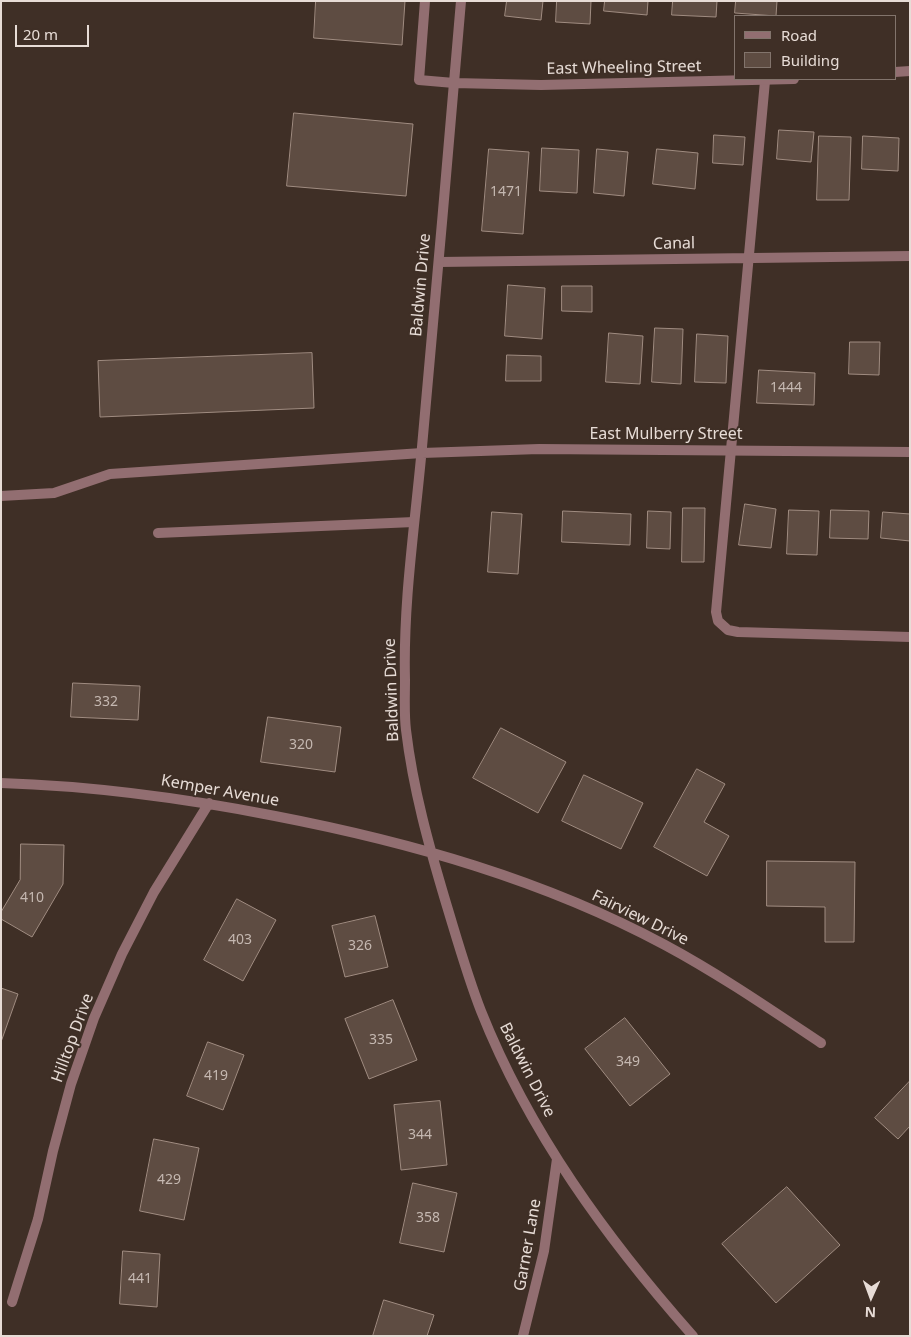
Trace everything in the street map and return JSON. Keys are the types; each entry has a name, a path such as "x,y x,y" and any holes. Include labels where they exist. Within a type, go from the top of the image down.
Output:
{"street":[{"name":"East Wheeling Street","path":"425,1 419,80 454,83 541,85 780,80"},
{"name":"Baldwin Drive","path":"461,1 422,452 408,574 404,656 405,727 417,797 431,852 467,971 482,1012 508,1072 557,1159 614,1240 647,1283 694,1336"},
{"path":"896,72 910,71"},
{"path":"765,81 747,258 732,450 716,612 718,622 722,626 738,632 910,637"},
{"name":"Canal","path":"439,262 910,256"},
{"name":"East Mulberry Street","path":"1,496 54,493 110,474 422,452 538,449 910,452"},
{"path":"158,533 414,522"},
{"name":"Kemper Avenue","path":"1,783 55,785 209,803 341,828 431,852"},
{"name":"Hilltop Drive","path":"12,1302 38,1219 53,1151 71,1084 94,1018 122,954 154,892 209,803"},
{"name":"Fairview Drive","path":"431,852 479,866 570,900 663,944 724,978 821,1043"},
{"name":"Garner Lane","path":"523,1336 544,1251 557,1159"}],"building":[{"path":"316,1 405,1 402,45 314,38"},
{"path":"507,1 543,1 541,20 505,16"},
{"path":"557,1 591,1 590,24 556,22"},
{"path":"605,1 648,1 647,15 604,11"},
{"path":"673,1 717,1 716,17 672,15"},
{"path":"736,1 777,1 776,15 735,13"},
{"path":"294,113 413,124 406,196 287,186"},
{"path":"779,130 814,132 811,162 777,159"},
{"path":"714,135 745,137 743,165 713,163"},
{"path":"819,136 851,137 849,200 817,200"},
{"path":"863,136 899,138 898,171 862,169"},
{"path":"542,148 579,150 577,193 540,191"},
{"path":"489,149 529,152 523,234 482,231"},
{"path":"597,149 628,152 624,196 594,193"},
{"path":"657,149 698,153 695,189 653,184"},
{"path":"508,285 545,288 542,339 505,336"},
{"path":"562,286 592,286 592,312 562,311"},
{"path":"655,328 683,329 681,384 652,382"},
{"path":"609,333 643,336 640,384 606,382"},
{"path":"697,334 728,336 726,383 695,382"},
{"path":"850,342 880,342 879,375 849,374"},
{"path":"312,353 314,408 100,417 98,361"},
{"path":"507,355 541,356 541,381 506,381"},
{"path":"759,370 815,373 814,405 757,403"},
{"path":"745,504 776,509 771,548 739,545"},
{"path":"683,508 705,508 704,562 682,562"},
{"path":"789,510 819,511 817,555 787,554"},
{"path":"831,510 869,511 868,539 830,538"},
{"path":"563,511 631,514 630,545 562,542"},
{"path":"648,511 671,512 670,549 647,548"},
{"path":"492,512 522,514 518,574 488,572"},
{"path":"883,512 910,514 910,541 881,538"},
{"path":"73,683 140,686 138,720 71,717"},
{"path":"268,717 341,727 335,772 261,762"},
{"path":"501,728 566,762 538,813 473,778"},
{"path":"697,769 725,784 704,822 729,836 707,876 654,847"},
{"path":"584,775 643,803 621,849 562,821"},
{"path":"21,844 64,845 63,884 32,937 1,919 1,912 20,880"},
{"path":"767,861 855,862 854,942 825,942 825,907 767,906"},
{"path":"237,899 276,920 243,981 204,960"},
{"path":"375,916 388,967 345,977 332,926"},
{"path":"1,988 18,994 1,1042"},
{"path":"393,1000 417,1060 369,1079 345,1019"},
{"path":"625,1018 670,1074 630,1106 585,1049"},
{"path":"208,1042 244,1055 223,1110 187,1096"},
{"path":"910,1081 910,1126 898,1139 875,1118"},
{"path":"440,1101 447,1165 401,1170 394,1105"},
{"path":"154,1139 199,1148 184,1220 140,1211"},
{"path":"413,1183 457,1193 444,1252 400,1243"},
{"path":"787,1187 840,1245 776,1303 722,1244"},
{"path":"123,1251 160,1254 157,1307 120,1304"},
{"path":"384,1300 434,1315 427,1336 373,1336"}]}
